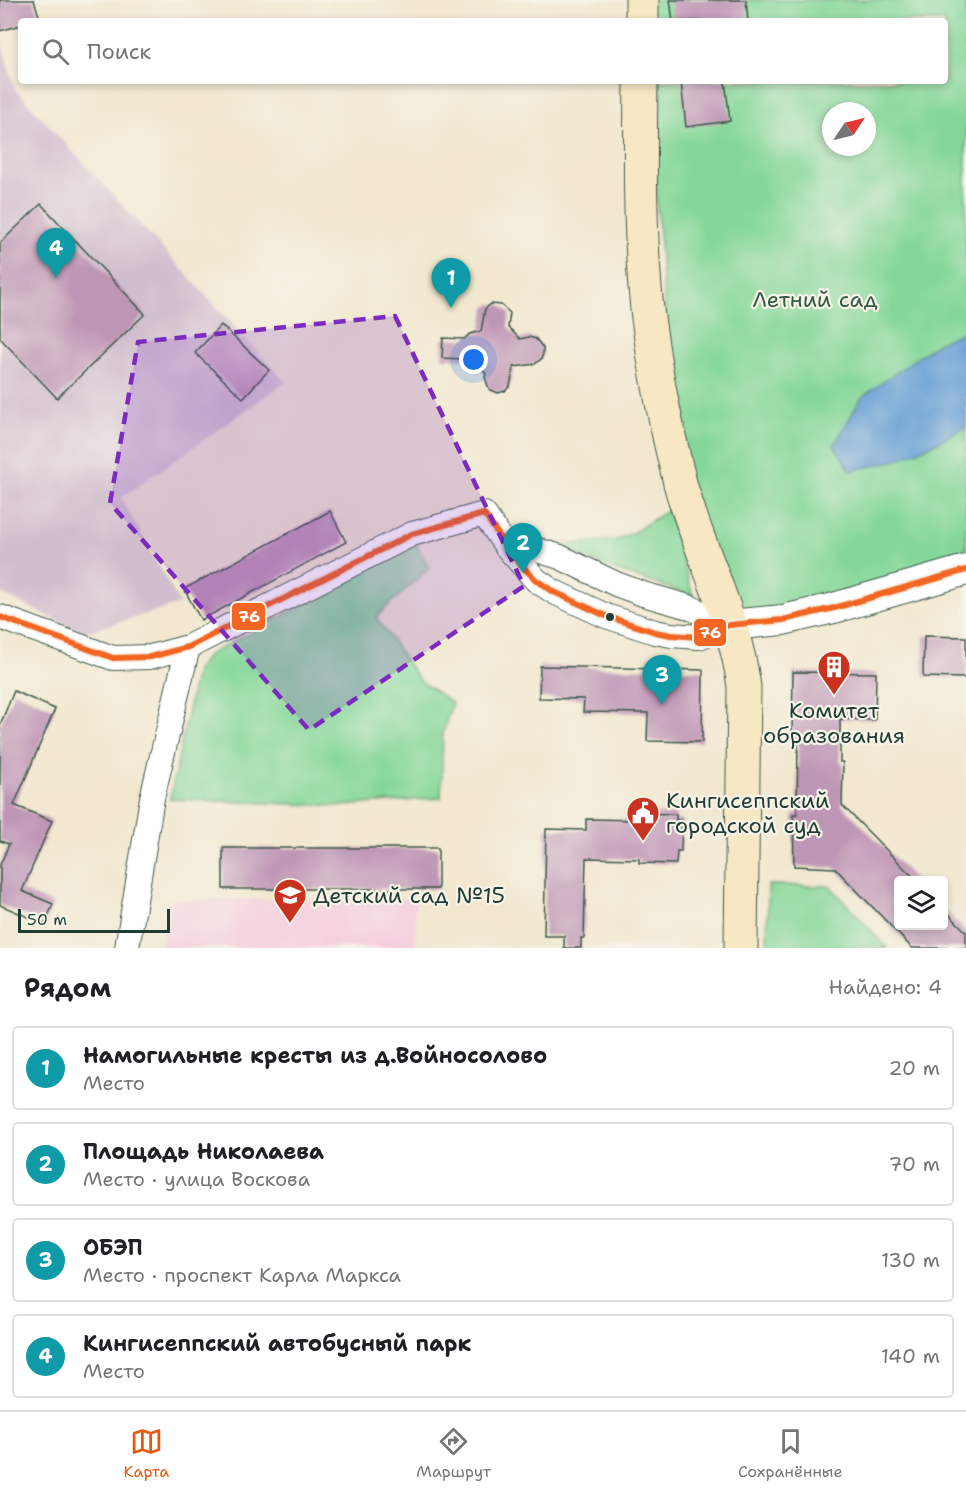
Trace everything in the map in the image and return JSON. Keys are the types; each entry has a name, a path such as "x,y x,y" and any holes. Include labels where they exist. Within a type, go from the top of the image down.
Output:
{"main road":[{"path":"641,84 642,231 650,328 660,390 681,486 738,650 742,669 744,687 741,948"},
{"path":"742,669 753,691 751,948"}],"street":[{"path":"0,617 113,658 150,657 188,648 412,534 484,514 506,546 536,580 554,592 606,616 671,635 699,638 729,625 783,620 845,605 966,570"},
{"path":"506,546 531,548 560,557 616,584 688,607 729,625"},
{"path":"127,948 152,798 188,648"}],"highlighted area":[{"path":"395,316 524,586 309,730 110,503 138,342"}],"shaded area":[{"path":"0,39 15,89 286,382 121,498 180,604 83,633 0,593"},
{"name":"Детский сад №15","path":"415,898 416,948 160,948 170,900"}],"green space":[{"name":"Летний сад","path":"643,0 966,0 966,570 729,625 676,467 648,84 948,84 948,18 643,18"},
{"path":"668,510 693,596 618,571 560,545 616,540 634,532"},
{"path":"416,544 429,568 376,617 419,680 452,703 443,732 441,798 340,806 170,799 196,671 208,655"},
{"path":"768,885 830,886 887,948 767,948"}],"water":[{"path":"966,331 966,427 897,460 851,471 834,445 862,397 938,343"}],"building":[{"path":"0,0 34,0 40,18 18,18 18,26 0,31"},
{"path":"670,0 746,0 748,18 673,18"},
{"path":"681,84 725,84 730,121 686,127"},
{"path":"41,204 145,314 57,398 0,338 0,243"},
{"path":"491,304 501,305 510,313 508,327 520,339 529,337 536,339 543,348 541,359 535,364 514,367 510,386 498,393 489,389 486,374 475,361 442,358 443,338 464,339 470,334 481,331 485,309"},
{"path":"221,325 269,370 243,398 195,353"},
{"path":"330,511 346,542 201,620 184,589"},
{"path":"924,636 966,637 966,678 923,677"},
{"path":"540,666 703,670 702,742 647,741 648,713 583,712 584,699 539,698"},
{"path":"793,672 876,673 875,720 840,719 840,762 843,762 842,805 912,876 894,876 894,929 835,868 794,866 793,814 797,814 798,740 792,739"},
{"path":"14,691 55,709 14,805 52,821 22,891 53,904 45,924 0,905 0,865 9,844 0,841 0,725"},
{"path":"638,813 676,814 676,820 682,820 681,851 677,851 676,864 639,863 639,859 586,858 584,938 581,938 581,948 564,948 564,936 544,936 546,829 586,830 586,819 638,820"},
{"path":"223,848 438,848 438,889 223,889"},
{"path":"948,913 966,932 966,948 912,948 895,930 948,930"}],"transit line":[{"name":"76","path":"0,617 113,658 150,657 188,647 412,534 484,514 526,570 554,592 606,616 671,635 699,637 729,625 783,620 834,608 966,570"}],"place":[{"name":"Кингисеппский автобусный парк","path":"56,278"},
{"name":"Намогильные кресты из д.Войносолово","path":"451,308"},
{"name":"Площадь Николаева","path":"523,573"},
{"name":"Комитет образования","path":"834,696"},
{"name":"ОБЭП","path":"662,705"},
{"name":"Кингисеппский городской суд","path":"643,842"},
{"name":"Детский сад №15","path":"290,924"}]}
